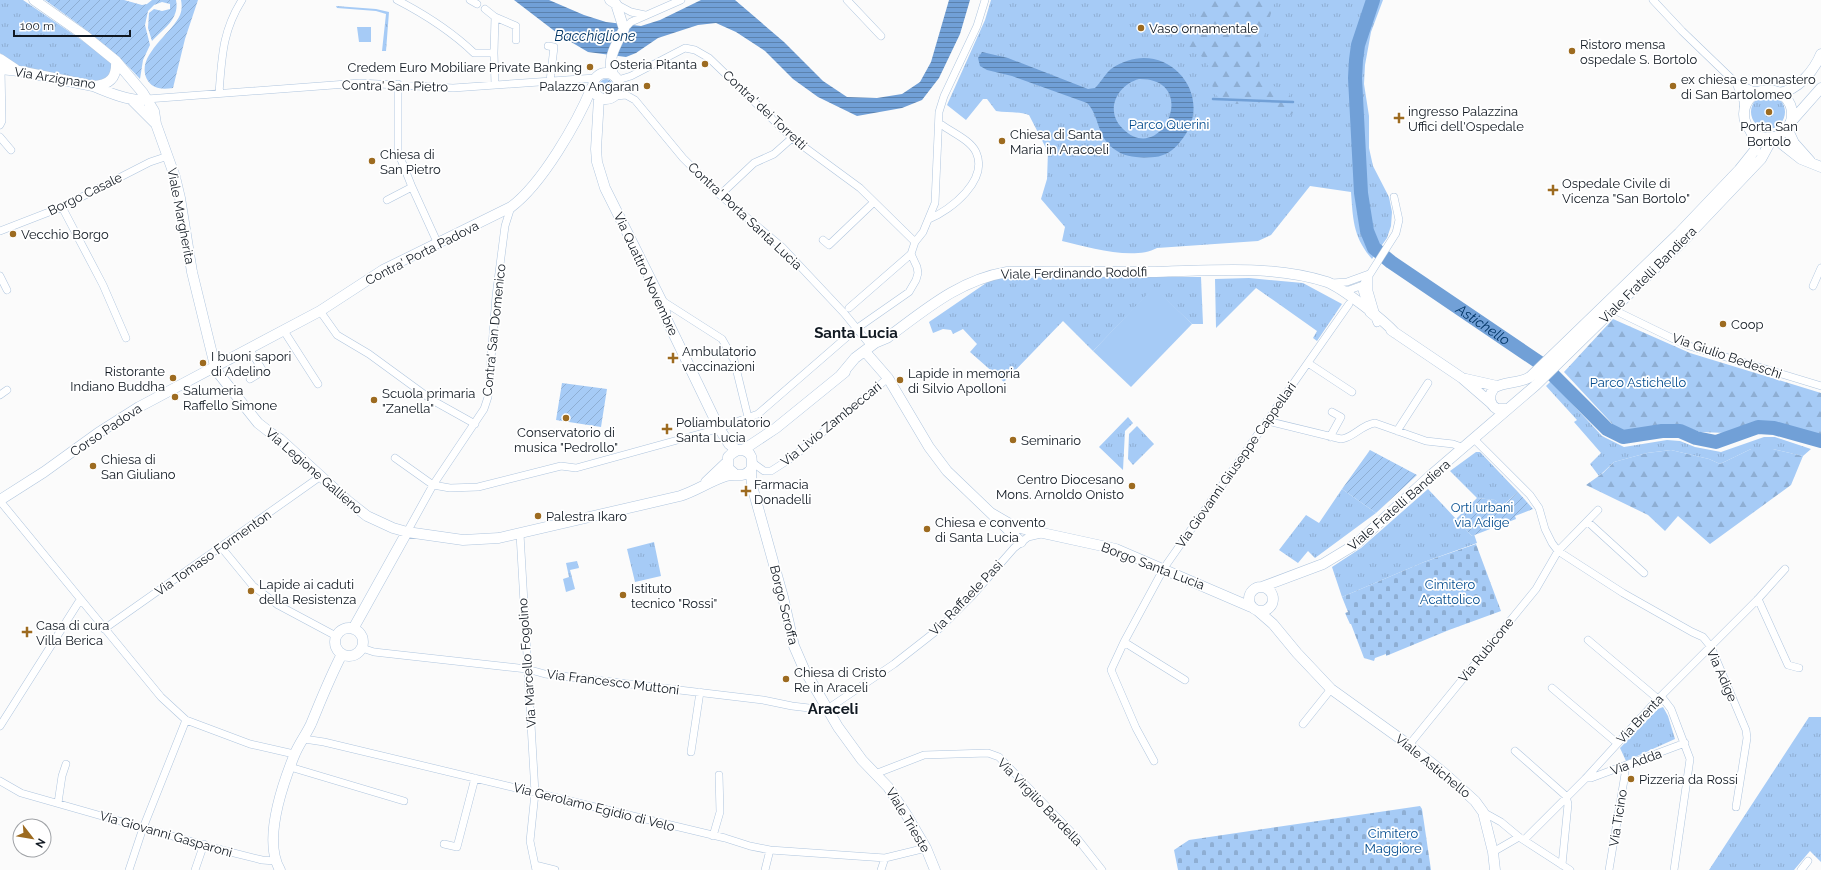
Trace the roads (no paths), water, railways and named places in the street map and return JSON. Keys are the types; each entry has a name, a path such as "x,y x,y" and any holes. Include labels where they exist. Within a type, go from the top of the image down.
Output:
{"main road":[{"name":"Viale Margherita","path":"34,0 84,35 116,62 147,99 154,111 156,124 168,156 180,198 192,272 216,366"},
{"path":"612,69 625,24 613,2"},
{"path":"1779,93 1786,92 1801,81 1813,68 1821,54"},
{"name":"Via Arzignano","path":"0,66 94,86 106,84 112,79 116,71 116,62"},
{"name":"Contra' Porta Padova","path":"216,366 320,311 383,270 511,207 532,187 596,87 612,69"},
{"name":"Via Quattro Novembre","path":"597,128 619,89 612,69"},
{"path":"94,86 131,99 142,101 147,99"},
{"path":"596,87 603,100 614,97"},
{"name":"Via Quattro Novembre","path":"596,87 597,162 605,188 664,306 666,318 719,428 725,438 740,450"},
{"path":"1811,162 1794,143 1789,125 1792,112 1788,101 1779,93 1773,91 1762,91 1749,99 1744,111 1746,123 1749,128 1759,136 1773,137 1783,132 1789,125 1821,88"},
{"path":"131,99 156,124"},
{"name":"Viale Fratelli Bandiera","path":"1554,361 1749,159 1756,146 1749,128"},
{"path":"1773,137 1793,154 1821,167"},
{"name":"Viale Fratelli Bandiera","path":"1262,587 1323,564 1356,544 1511,407 1540,374 1614,310 1685,239 1760,159 1773,137"},
{"path":"1760,159 1771,151 1778,150 1793,154"},
{"name":"Viale Ferdinando Rodolfi","path":"776,428 870,351 954,290 982,277 1007,272 1254,271 1298,274 1316,279 1340,290 1374,316"},
{"name":"Viale Ferdinando Rodolfi","path":"1328,285 1349,304 1387,323 1395,333 1462,378 1493,406"},
{"path":"870,351 929,447 947,470 991,513 1023,536"},
{"name":"Via Legione Gallieno","path":"216,366 219,374 258,423 280,439 367,516 393,528 407,532 463,540 499,538 680,496 697,490 724,477 738,475"},
{"name":"Corso Padova","path":"0,500 139,407 216,366"},
{"name":"Viale Fratelli Bandiera","path":"1478,436 1493,406 1491,394 1501,386 1540,374"},
{"name":"Viale Ferdinando Rodolfi","path":"1462,378 1501,386"},
{"path":"1493,406 1501,410 1511,407 1515,401 1515,393 1509,387 1501,386"},
{"path":"752,486 728,468 728,460 740,450 776,428"},
{"path":"738,475 747,474 760,446 776,428"},
{"name":"Via Quattro Novembre","path":"725,438 728,460"},
{"path":"740,450 747,452 752,464"},
{"name":"Via Legione Gallieno","path":"697,490 728,460"},
{"name":"Borgo Scroffa","path":"752,464 752,486 794,646 804,669 826,710 875,774"},
{"path":"353,629 407,532"},
{"name":"Borgo Santa Lucia","path":"1023,536 1047,533 1116,549 1164,568 1254,609"},
{"name":"Viale Fratelli Bandiera","path":"1272,601 1280,585 1289,578"},
{"path":"1272,601 1265,610 1254,609 1249,599 1251,591 1262,587 1269,590 1272,601 1270,615 1273,624"},
{"name":"Borgo Santa Lucia","path":"1223,594 1251,591"},
{"name":"Viale Astichello","path":"1254,609 1273,624 1297,653 1331,689 1409,745 1475,801 1483,812 1493,852 1495,870"},
{"path":"353,629 362,638 362,648 355,655 346,656 342,654 335,644 336,636 341,630 353,629"},
{"path":"277,866 272,841 276,817 290,767 294,754 304,739 342,654"},
{"name":"Viale Trieste","path":"875,774 888,787 926,848 935,870"}],"street":[{"path":"219,93 225,36 233,14 242,0"},
{"path":"397,0 453,33 474,53 494,54"},
{"path":"470,0 477,4"},
{"path":"625,24 681,0"},
{"path":"847,0 881,36"},
{"path":"849,308 910,254 915,242 923,232 929,219 935,203 939,112 944,96 977,26 986,0"},
{"path":"1653,0 1682,31 1736,83 1752,90 1762,91"},
{"path":"613,2 631,12 646,15"},
{"path":"485,9 496,17 516,26 516,40"},
{"path":"495,85 494,54 496,17"},
{"path":"548,46 554,47 550,80"},
{"name":"Contra' dei Torretti","path":"612,69 635,74 685,48 695,50 709,58 792,138 860,188 915,242"},
{"name":"Via Arzignano","path":"0,66 2,121 0,125"},
{"name":"Contra' San Pietro","path":"147,99 360,83 453,88 550,80 596,87"},
{"path":"1736,83 1742,96 1744,111"},
{"path":"398,84 398,152 438,244"},
{"name":"Contra' Porta Santa Lucia","path":"614,97 626,95 635,100 683,158 720,195 782,247 844,313 870,351"},
{"path":"929,219 942,214 960,199 972,184 977,175 980,164 976,151 965,140 942,125"},
{"path":"0,137 11,150"},
{"path":"720,195 754,163 774,154 792,138"},
{"name":"Borgo Casale","path":"0,231 62,207 150,162 168,156"},
{"path":"387,200 412,187"},
{"path":"1374,316 1362,290 1363,285 1396,233 1399,220 1394,197"},
{"path":"823,240 829,245 874,202"},
{"path":"62,207 103,285 126,338"},
{"name":"Contra' San Domenico","path":"407,532 433,485 484,409 488,397 496,296 505,226 511,207"},
{"path":"395,458 433,485 450,488 478,487 561,466 576,468 719,428 758,414 856,329 905,296 913,287 916,280 918,267 910,254"},
{"path":"1813,286 1821,268"},
{"path":"1328,285 1347,282 1370,274"},
{"path":"1370,274 1369,291 1374,316"},
{"path":"0,276 6,290"},
{"path":"1340,290 1349,290 1363,285"},
{"path":"660,299 722,339 734,360 748,417"},
{"name":"Via Giovanni Giuseppe Cappellari","path":"1154,761 1136,728 1111,670 1124,642 1164,568 1349,304"},
{"path":"666,318 677,310"},
{"name":"Via Giulio Bedeschi","path":"1614,310 1686,345 1821,386"},
{"path":"320,311 337,335 369,354 432,400 475,424"},
{"path":"284,331 318,384"},
{"path":"249,348 263,371 250,379"},
{"path":"1308,363 1352,392"},
{"name":"Via Livio Zambeccari","path":"752,464 762,470 771,471 782,464 888,378"},
{"path":"1397,430 1428,383"},
{"path":"0,395 7,390"},
{"path":"1330,437 1341,417 1332,412"},
{"path":"1267,421 1330,437 1346,438 1362,427 1375,423 1426,441 1454,444 1464,448"},
{"name":"Via Adige","path":"1478,436 1530,495 1539,508 1545,529 1558,551 1623,593 1703,637 1711,647 1746,730 1747,738 1736,807"},
{"name":"Via Tomaso Formenton","path":"104,629 321,476"},
{"path":"0,500 160,697 186,720 250,744 294,754"},
{"path":"1558,551 1588,522 1598,510"},
{"path":"1588,522 1644,573"},
{"name":"Via Marcello Fogolino","path":"520,534 535,793 530,841 535,868"},
{"name":"Via Raffaele Pasi","path":"826,710 894,664 940,628 971,597 1023,536"},
{"path":"221,547 253,586 278,605 336,636"},
{"name":"Via Rubicone","path":"1409,745 1536,589 1558,551"},
{"name":"Via Brenta","path":"1493,852 1521,838 1586,778 1617,743 1758,599 1785,569"},
{"path":"1758,599 1788,665 1799,668"},
{"path":"0,726 80,600"},
{"path":"1588,640 1660,698 1671,709 1685,743 1690,759 1674,870"},
{"path":"1124,642 1185,680"},
{"name":"Via Francesco Muttoni","path":"362,648 374,652 527,669 545,674 700,692 826,710"},
{"path":"1552,688 1617,743"},
{"path":"1303,724 1331,689"},
{"path":"692,752 700,692"},
{"path":"129,870 143,828 186,720"},
{"name":"Via Gerolamo Egidio di Velo","path":"304,739 324,742 770,850 885,858 926,848"},
{"name":"Via Adda","path":"1586,778 1591,778 1685,743"},
{"path":"1515,752 1566,796 1568,804 1562,865"},
{"name":"Via Virgilio Bardella","path":"875,774 924,755 988,753 1000,758 1076,837 1102,870"},
{"path":"58,803 62,776 66,764"},
{"name":"Via Ticino","path":"1609,870 1625,774 1624,766"},
{"path":"290,767 404,801"},
{"path":"713,836 720,812 719,775"},
{"path":"444,844 457,847 475,778"},
{"name":"Via Giovanni Gasparoni","path":"0,781 21,793 262,860 277,866"},
{"path":"1483,812 1501,822 1521,838 1570,870"},
{"path":"194,870 204,844"},
{"path":"766,870 770,850"},
{"path":"881,870 885,858"},
{"path":"1801,870 1808,860"},
{"path":"535,868 555,870"}],"water":[{"name":"Bacchiglione","path":"514,0 549,0 584,15 606,22 641,26 660,20 701,0 735,0 784,42 823,81 847,97 877,98 902,94 920,82 931,62 949,0 970,0 960,34 939,78 922,100 902,108 857,116 818,97 793,79 765,51 736,32 716,23 698,25 658,38 636,53 626,57 588,52 561,36"},
{"path":"982,52 1008,58 1088,89 1095,88 1111,69 1131,60 1150,58 1167,64 1180,74 1190,89 1194,106 1191,124 1178,145 1166,154 1149,157 1128,156 1114,149 1108,144 1101,132 1091,108 1087,103 1012,76 987,70 980,66 978,58","holes":["1139,79 1158,82 1168,92 1171,104 1169,118 1162,130 1151,137 1137,138 1123,129 1117,122 1114,114 1116,100 1119,93 1131,82"]}],"waterway":[{"name":"Astichello","path":"1373,0 1358,45 1355,78 1361,193 1367,231 1374,248 1391,262 1543,365 1607,429 1623,437 1662,431 1680,431 1696,438 1716,442 1758,427 1774,428 1821,441"},
{"path":"1213,99 1293,102"}],"place":[{"name":"Vaso ornamentale","path":"1141,28"},
{"name":"Ristoro mensa ospedale S. Bortolo","path":"1572,51"},
{"name":"Osteria Pitanta","path":"705,64"},
{"name":"Credem Euro Mobiliare Private Banking","path":"590,67"},
{"name":"Palazzo Angaran","path":"647,86"},
{"name":"ex chiesa e monastero di San Bartolomeo","path":"1673,86"},
{"name":"Porta San Bortolo","path":"1769,112"},
{"name":"ingresso Palazzina Uffici dell'Ospedale","path":"1399,118"},
{"name":"Chiesa di Santa Maria in Aracoeli","path":"1002,141"},
{"name":"Chiesa di San Pietro","path":"372,161"},
{"name":"Ospedale Civile di Vicenza \"San Bortolo\"","path":"1553,190"},
{"name":"Vecchio Borgo","path":"13,234"},
{"name":"Coop","path":"1723,324"},
{"name":"Ambulatorio vaccinazioni","path":"673,358"},
{"name":"I buoni sapori di Adelino","path":"203,363"},
{"name":"Ristorante Indiano Buddha","path":"173,378"},
{"name":"Lapide in memoria di Silvio Apolloni","path":"900,380"},
{"name":"Salumeria Raffello Simone","path":"175,397"},
{"name":"Scuola primaria \"Zanella\"","path":"374,400"},
{"name":"Conservatorio di musica \"Pedrollo\"","path":"566,418"},
{"name":"Poliambulatorio Santa Lucia","path":"667,429"},
{"name":"Seminario","path":"1013,440"},
{"name":"Chiesa di San Giuliano","path":"93,466"},
{"name":"Centro Diocesano Mons. Arnoldo Onisto","path":"1132,486"},
{"name":"Farmacia Donadelli","path":"746,491"},
{"name":"Palestra Ikaro","path":"538,516"},
{"name":"Chiesa e convento di Santa Lucia","path":"927,529"},
{"name":"Lapide ai caduti della Resistenza","path":"251,591"},
{"name":"Istituto tecnico \"Rossi\"","path":"623,595"},
{"name":"Casa di cura Villa Berica","path":"27,632"},
{"name":"Chiesa di Cristo Re in Araceli","path":"786,679"},
{"name":"Pizzeria da Rossi","path":"1631,779"}],"district":[{"name":"Santa Lucia","path":"856,333"},
{"name":"Araceli","path":"833,709"}],"park label":[{"name":"Parco Querini","path":"1169,124"},
{"name":"Parco Astichello","path":"1638,382"},
{"name":"Orti urbani via Adige","path":"1482,514"},
{"name":"Cimitero Acattolico","path":"1450,592"},
{"name":"Cimitero Maggiore","path":"1393,840"}]}
